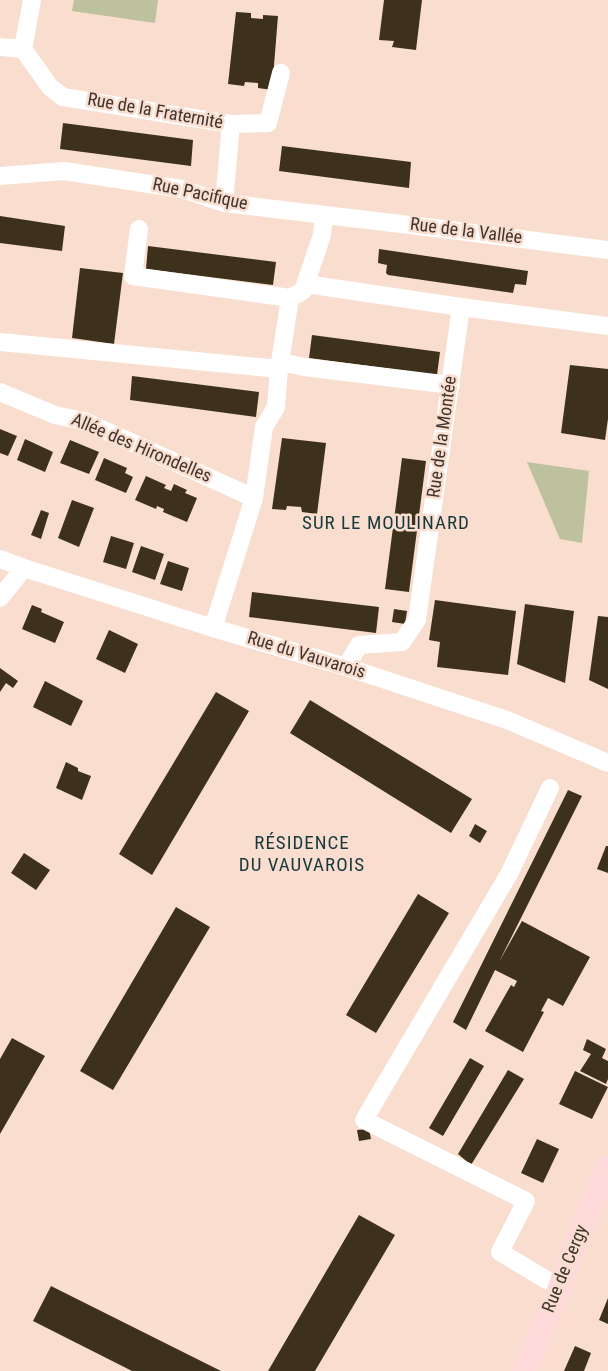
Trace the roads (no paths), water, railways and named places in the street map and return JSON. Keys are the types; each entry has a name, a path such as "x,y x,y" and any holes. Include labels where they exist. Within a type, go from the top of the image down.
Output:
{"street":[{"path":"0,47 23,50 32,0"},
{"name":"Rue de la Fraternité","path":"23,50 50,87 63,97 231,124 224,203"},
{"path":"231,124 268,123 281,73"},
{"name":"Rue Pacifique","path":"0,176 64,171 182,189 224,203 324,215"},
{"path":"139,229 133,276 290,298 303,291 306,284 322,235 324,215"},
{"name":"Rue de la Vallée","path":"324,215 608,250"},
{"path":"306,284 461,308 608,326"},
{"path":"213,628 254,498 264,427 276,407 290,298"},
{"name":"Rue de la Montée","path":"346,667 359,645 402,642 416,620 461,308"},
{"path":"0,342 304,367 451,385"},
{"name":"Allée des Hirondelles","path":"0,392 55,415 84,421 254,498"},
{"name":"Rue du Vauvarois","path":"0,559 213,628 346,667 506,720 608,763"},
{"path":"0,598 24,568"},
{"path":"550,788 508,874 364,1120 526,1201 500,1252 560,1288"},
{"name":"Rue de Cergy","path":"525,1371 608,1167"}],"district":[{"name":"SUR LE MOULINARD","path":"386,524"},
{"name":"RÉSIDENCE DU VAUVAROIS","path":"302,855"}]}
